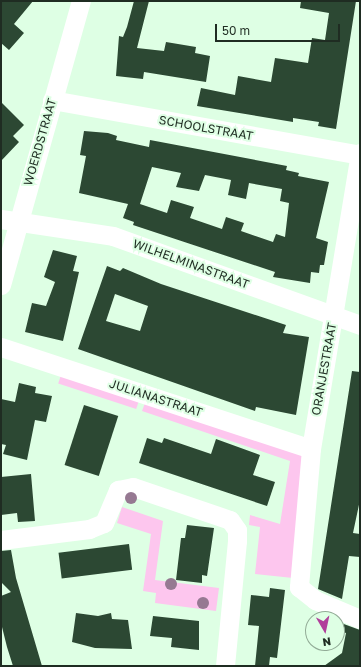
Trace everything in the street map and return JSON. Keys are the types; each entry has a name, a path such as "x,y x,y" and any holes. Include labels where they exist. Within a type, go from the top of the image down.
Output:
{"street":[{"name":"WOERDSTRAAT","path":"1,285 9,220 52,100 81,1"},
{"name":"SCHOOLSTRAAT","path":"52,100 360,155"},
{"name":"ORANJESTRAAT","path":"360,155 311,449 299,587 315,600 360,619"},
{"name":"WILHELMINASTRAAT","path":"9,220 113,236 360,325"},
{"name":"JULIANASTRAAT","path":"1,347 311,449"},
{"path":"1,540 94,527 104,523 118,490 133,487 230,520 237,530 238,541 225,666"}],"shaded area":[{"path":"61,375 139,400 136,409 58,384"},
{"path":"145,403 307,456 293,578 255,574 260,527 249,525 250,515 280,524 290,461 142,411"},
{"path":"122,507 163,521 155,580 219,588 216,611 155,603 156,593 143,591 151,534 117,523"}],"building":[{"path":"1,1 33,1 14,24 24,33 9,50 1,43"},
{"path":"134,1 149,1 137,48 164,51 166,42 196,47 195,53 210,56 206,82 144,72 143,79 116,76 119,36 123,37"},
{"path":"301,1 356,1 336,129 318,126 319,122 293,118 293,122 197,106 201,88 235,95 238,76 271,82 275,58 308,63 312,38 325,40 329,13 300,8"},
{"path":"1,102 24,125 13,136 19,142 1,161"},
{"path":"84,131 108,133 117,136 116,140 149,147 150,140 287,166 286,170 299,173 298,176 329,182 316,238 328,242 324,265 320,265 319,273 311,272 310,283 273,277 275,272 133,225 134,222 123,218 128,204 79,193 86,156 80,155","holes":["152,167 181,173 176,187 199,191 205,175 231,180 228,195 246,199 249,183 282,189 280,201 289,203 285,237 276,234 273,242 241,231 244,223 226,217 222,229 190,218 194,207 171,200 167,213 140,204"]},
{"path":"53,250 77,256 73,271 79,272 63,341 25,332 32,303 46,306 55,282 44,277"},
{"path":"107,266 120,271 123,268 161,284 286,325 283,333 309,337 296,415 256,407 255,411 78,349","holes":["115,294 148,306 140,331 106,321"]},
{"path":"352,371 360,372 360,500 353,533 360,534 360,557 349,556 342,599 318,589"},
{"path":"19,383 36,387 35,393 52,396 46,422 35,420 27,460 3,454 6,445 1,444 1,399 15,402"},
{"path":"84,405 118,416 99,476 65,465"},
{"path":"147,438 162,443 164,438 211,454 216,439 260,455 253,475 275,482 267,506 139,463"},
{"path":"31,474 35,521 18,522 17,513 1,515 1,477"},
{"path":"187,525 214,528 207,576 202,575 202,583 176,580 181,538 185,538"},
{"path":"129,544 132,570 62,578 59,553"},
{"path":"11,550 16,578 42,666 13,666 7,647 1,623 1,596 11,592 1,582 1,551"},
{"path":"270,588 285,590 277,658 270,657 269,666 255,666 259,626 248,625 251,595 269,597"},
{"path":"76,613 98,616 111,613 112,619 128,620 132,649 95,648 72,642"},
{"path":"153,616 199,621 199,650 171,647 172,638 150,636"},
{"path":"345,624 360,630 359,666 324,666 342,653 342,651 345,651"}]}
